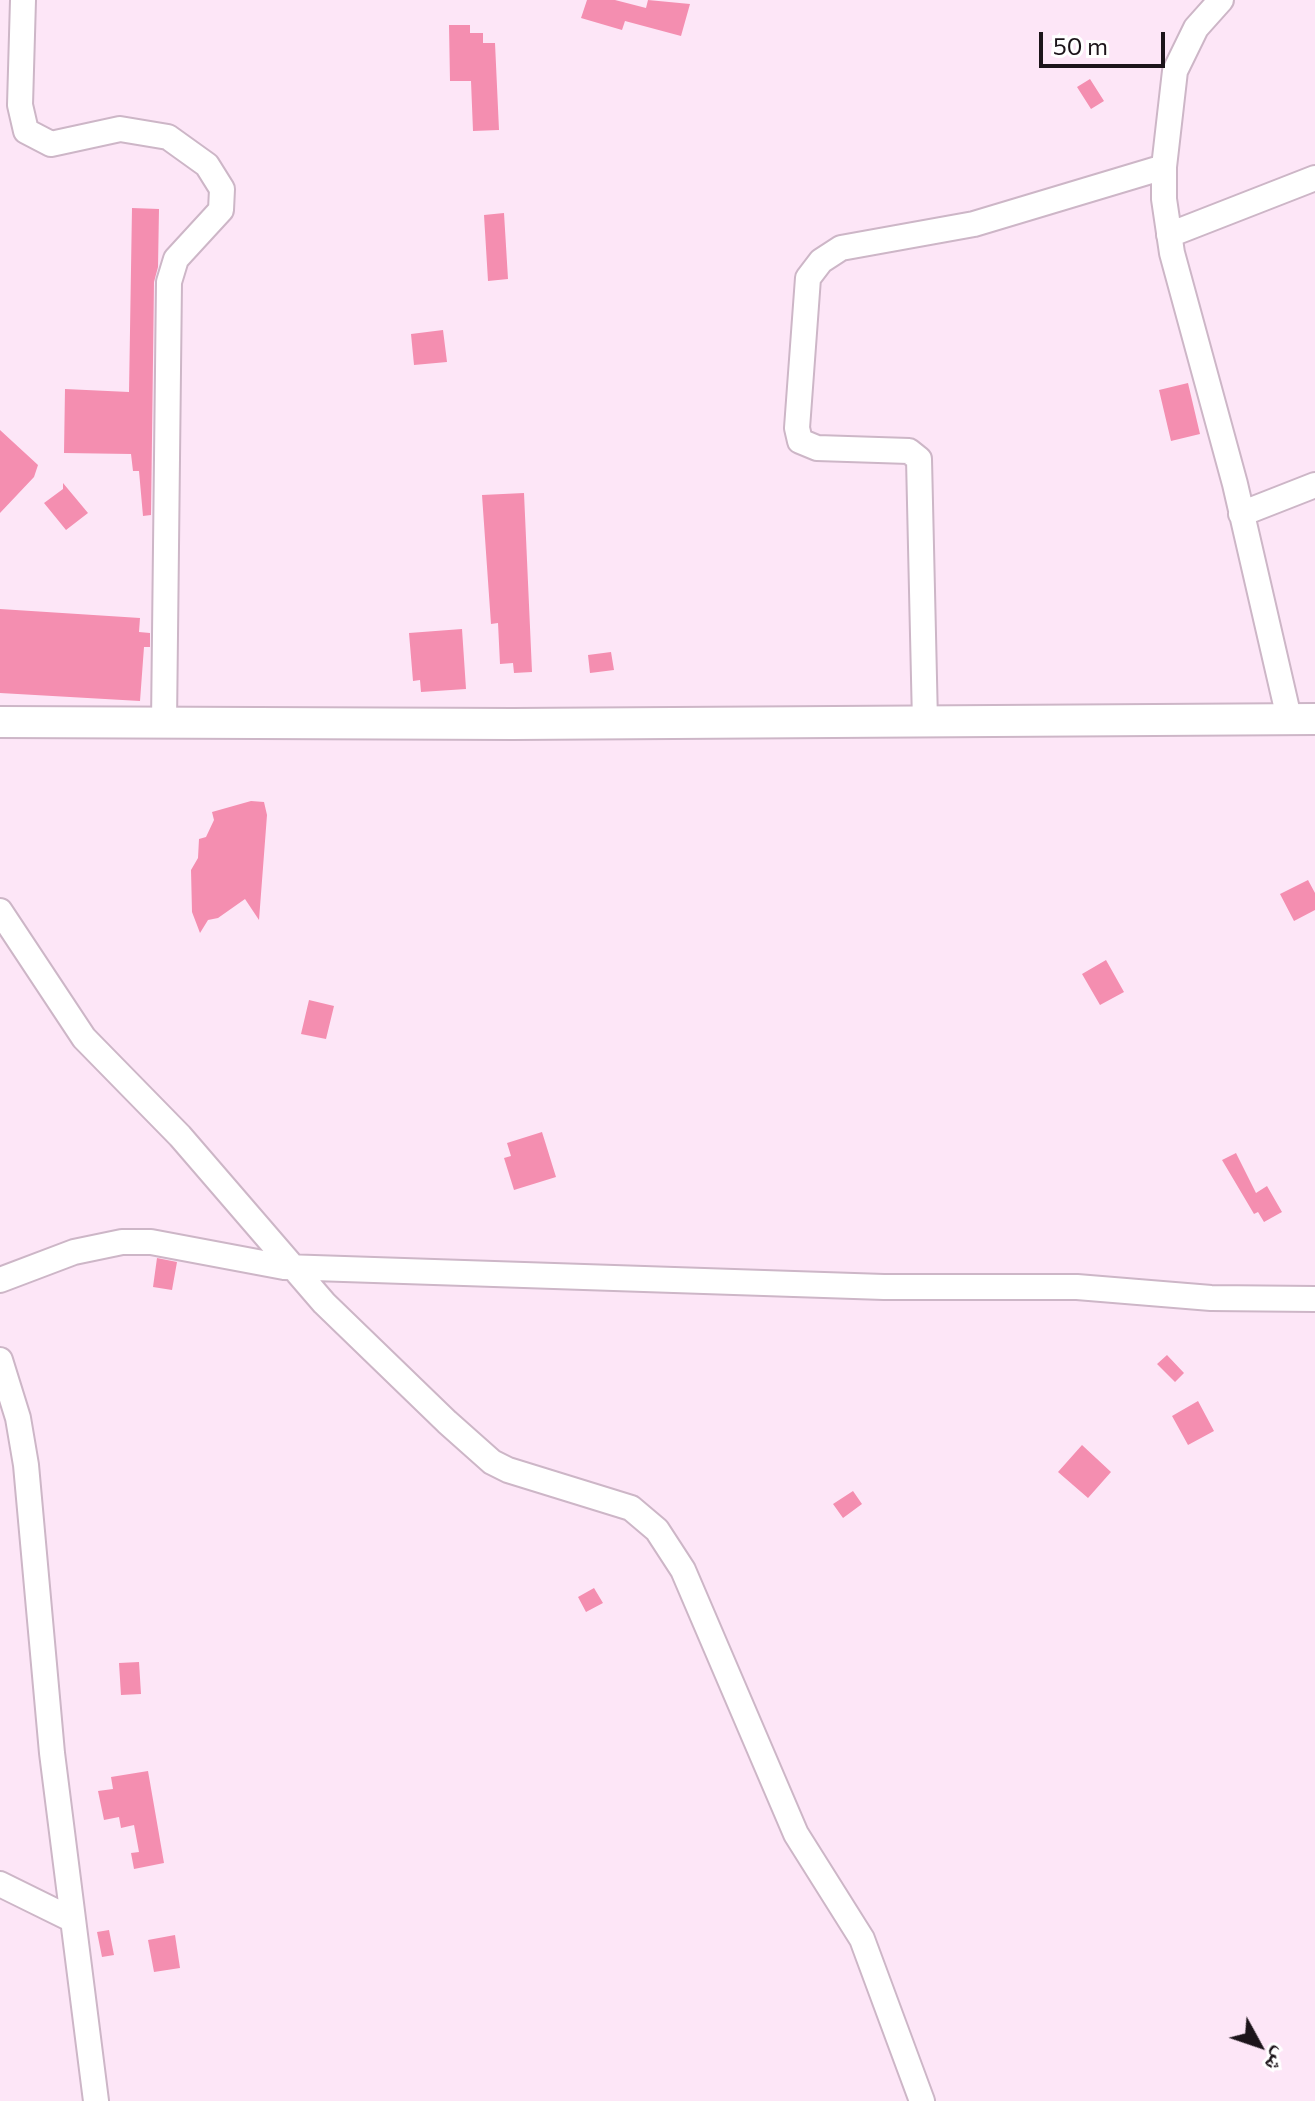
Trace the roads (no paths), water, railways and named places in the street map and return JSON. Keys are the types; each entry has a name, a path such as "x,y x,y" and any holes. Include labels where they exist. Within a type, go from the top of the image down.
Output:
{"main road":[{"path":"0,722 925,722 1302,718"}],"street":[{"path":"23,0 20,115 26,131 51,144 120,129 168,137 207,165 222,189 221,210 176,259 169,282 164,723"},
{"path":"1221,0 1196,28 1178,62 1164,167 1169,235 1241,514 1302,718"},
{"path":"925,722 919,459 909,451 817,448 800,441 797,435 808,278 821,261 841,248 974,224 1164,167"},
{"path":"1169,235 1315,178"},
{"path":"1241,514 1315,485"},
{"path":"0,911 84,1038 180,1136 346,1325 492,1462 533,1480 631,1508 657,1530 683,1570 796,1834 862,1939 922,2101"},
{"path":"0,1280 74,1252 122,1242 151,1242 293,1267 884,1287 1089,1288 1211,1298 1315,1299"},
{"path":"1,1369 18,1418 26,1465 52,1753 96,2101"},
{"path":"0,1884 73,1920"}]}
